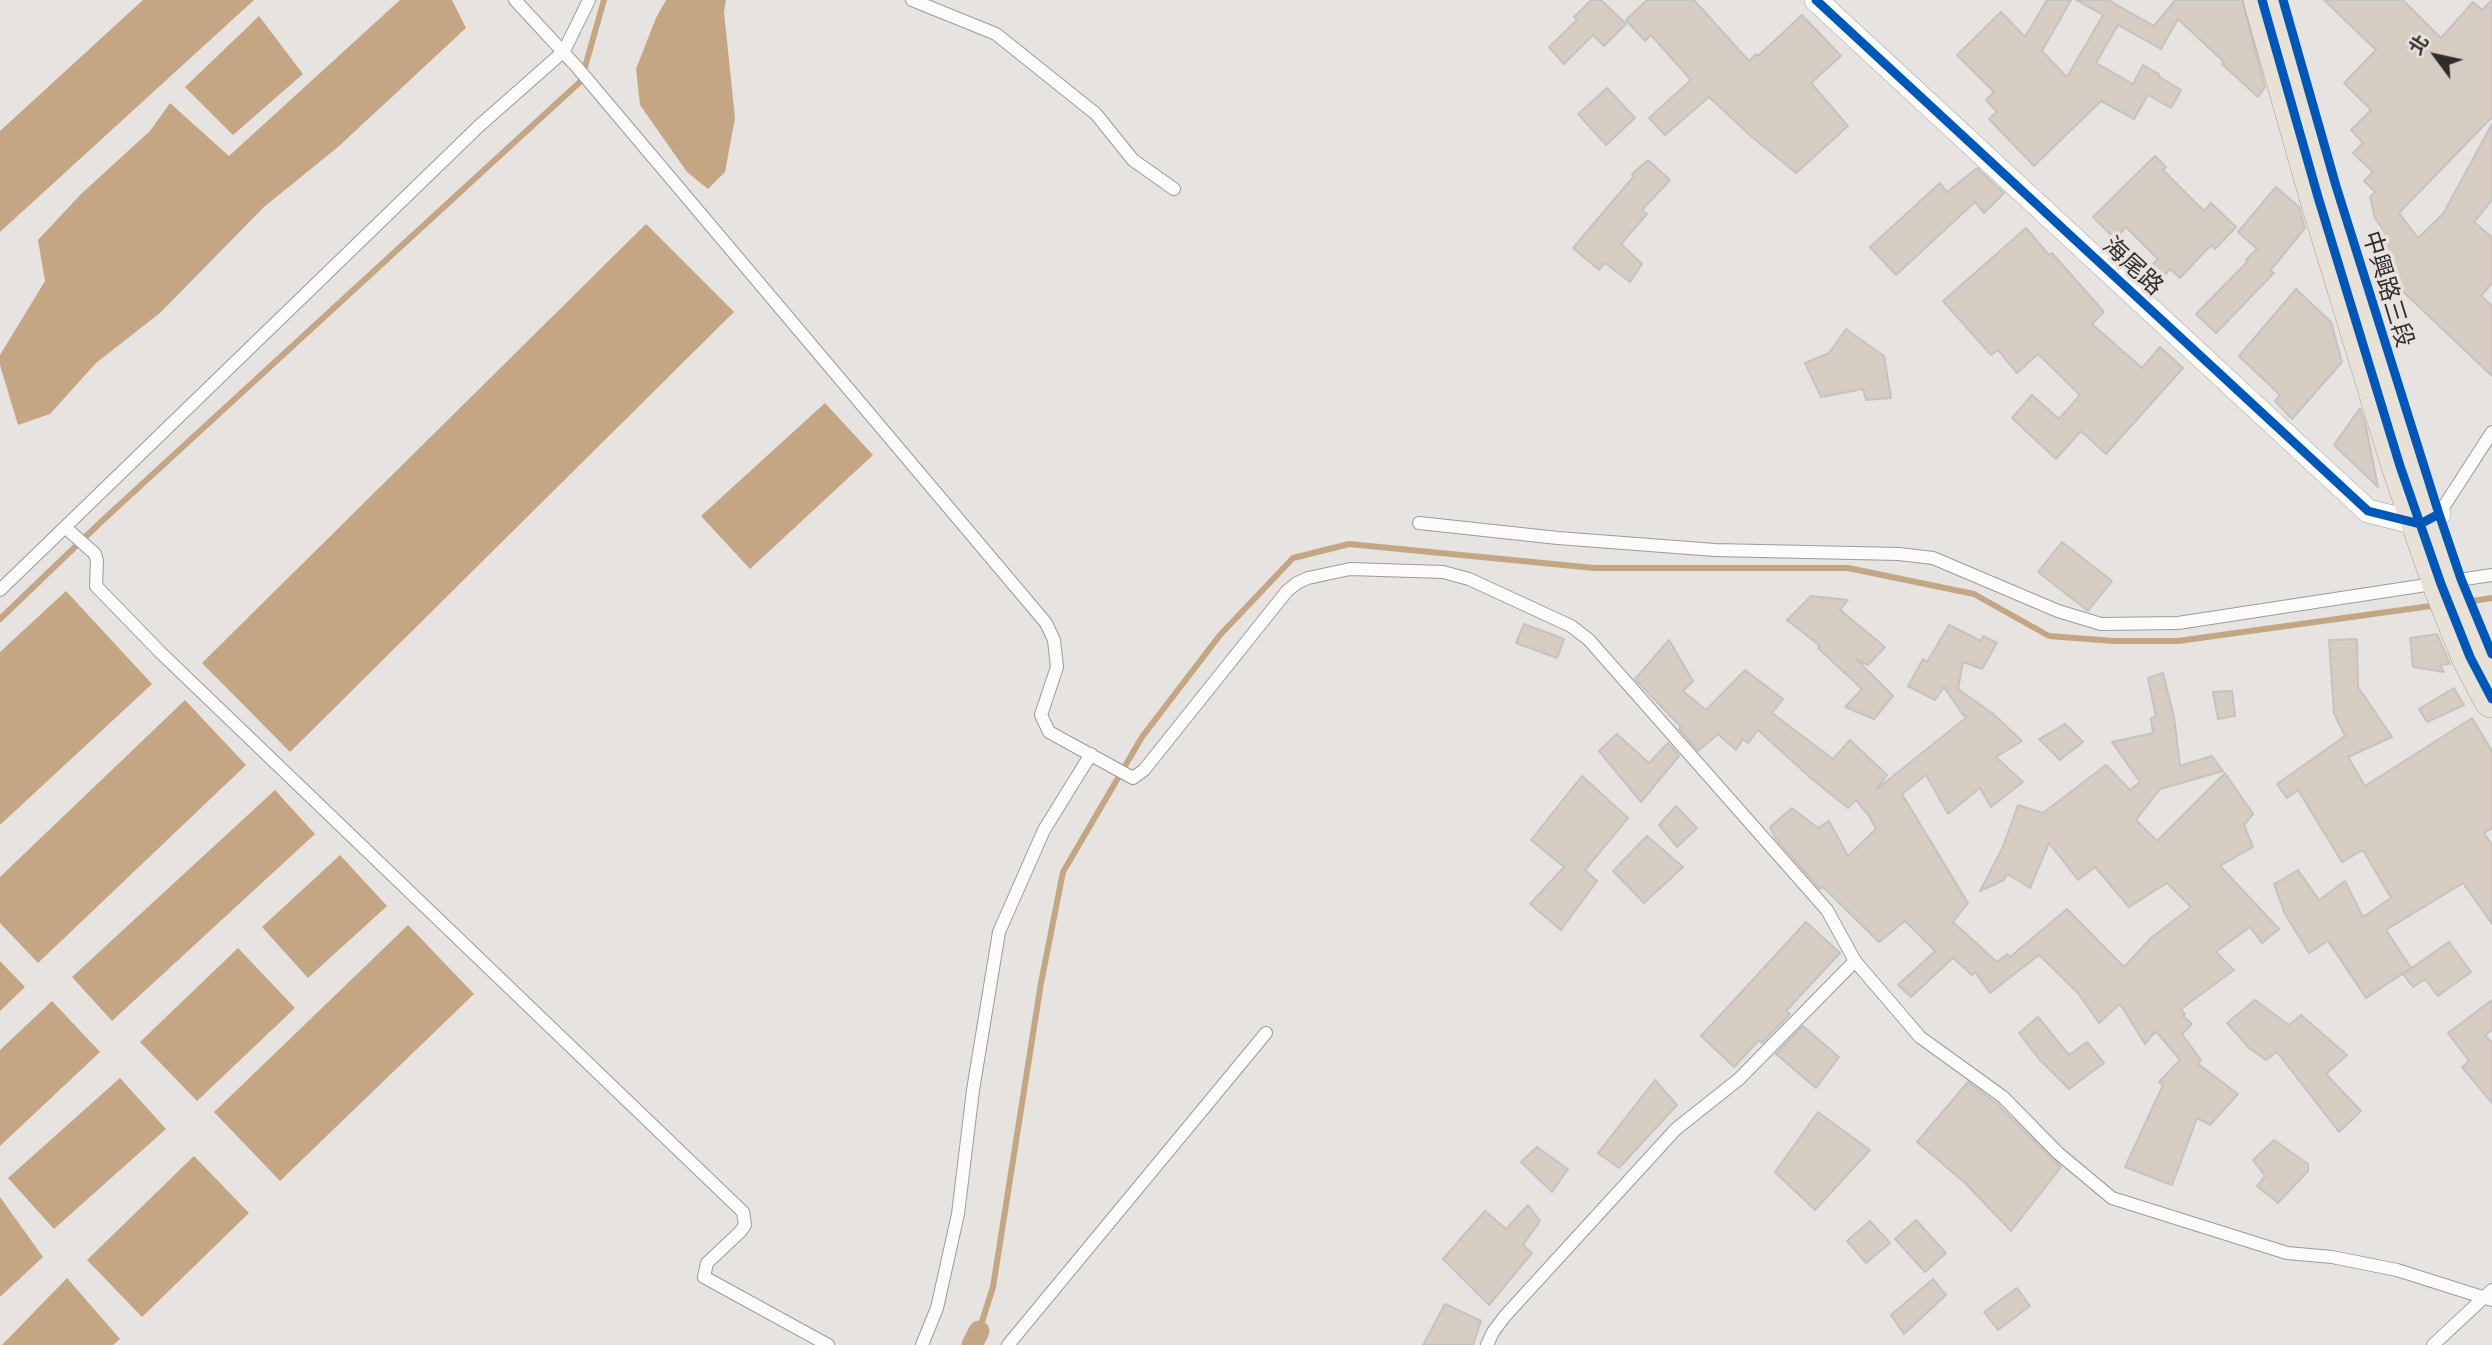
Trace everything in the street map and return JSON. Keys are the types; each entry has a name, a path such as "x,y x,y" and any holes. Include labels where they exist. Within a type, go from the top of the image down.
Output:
{"main road":[{"name":"中興路三段","path":"2262,0 2400,466 2461,584 2483,651 2492,699"},
{"name":"中興路三段","path":"2283,0 2429,519"}],"street":[{"name":"海尾路","path":"1816,0 2368,511 2429,519"}],"lane":[{"path":"515,0 576,65 1046,623 1054,640 1057,667 1041,715 1049,732 1133,778 1144,769 1287,590 1297,583 1350,569 1443,572 1469,579 1571,626 1588,640 1827,910 1855,961 1920,1037 2003,1097 2058,1153 2112,1198 2287,1253 2332,1257 2397,1270 2489,1296"},
{"path":"0,590 479,126 564,51 589,0"},
{"path":"912,0 996,34 1096,114 1133,160 1174,189"},
{"path":"2429,519 2492,432"},
{"path":"1419,523 1558,538 1715,550 1899,554 1933,558 2058,611 2101,624 2178,623 2461,584"},
{"path":"65,527 95,554 96,586 151,642 743,1212 745,1225 707,1263 704,1277 828,1345"},
{"path":"922,1345 937,1308 958,1214 973,1090 999,932 1044,830 1091,754"},
{"path":"1488,1345 1493,1332 1505,1316 1676,1129 1739,1079 1855,961"},
{"path":"1008,1345 1266,1033"},
{"path":"2433,1345 2489,1296"}],"shaded area":[{"path":"143,0 254,0 0,232 0,131"},
{"path":"400,0 452,0 466,28 338,147 264,207 160,313 96,363 50,414 18,425 0,365 0,355 45,281 38,240 81,194 150,131 170,103 229,156"},
{"path":"666,0 726,0 724,12 735,118 725,172 708,189 687,172 640,105 636,69"},
{"path":"259,16 303,74 233,135 185,87"},
{"path":"646,224 734,312 290,752 202,663"},
{"path":"825,403 873,455 750,569 701,516"},
{"path":"66,591 152,684 0,825 0,652"},
{"path":"185,700 246,765 38,963 0,923 0,877"},
{"path":"275,790 315,834 112,1021 72,977"},
{"path":"340,855 387,906 308,978 262,927"},
{"path":"408,925 474,994 280,1181 214,1112"},
{"path":"238,948 295,1008 197,1101 140,1042"},
{"path":"0,961 25,987 0,1011"},
{"path":"52,1001 100,1052 0,1146 0,1050"},
{"path":"120,1078 166,1129 54,1229 8,1178"},
{"path":"194,1156 249,1213 142,1317 87,1260"},
{"path":"0,1197 43,1257 0,1297"},
{"path":"67,1278 120,1339 113,1345 2,1345"}],"building":[{"path":"1591,0 1601,0 1626,24 1604,46 1593,35 1564,64 1549,47 1577,20 1574,17"},
{"path":"1647,0 1694,0 1749,61 1756,54 1758,56 1802,15 1841,56 1811,83 1848,126 1796,173 1709,97 1665,135 1649,118 1691,80 1651,35 1645,41 1626,20"},
{"path":"2047,0 2071,0 2042,51 2067,77 2103,15 2076,0 2108,0 2154,26 2175,0 2242,0 2265,87 2258,97 2178,19 2161,49 2118,25 2096,63 2133,84 2143,65 2159,74 2158,76 2181,90 2171,108 2148,95 2134,119 2101,101 2034,166 1989,119 1997,112 1986,100 1994,92 1957,55 2001,12 2025,37"},
{"path":"2324,0 2403,0 2441,38 2473,2 2482,10 2492,0 2492,117 2399,213 2418,238 2443,214 2492,124 2492,200 2474,222 2492,237 2492,283 2481,296 2492,306 2492,376 2394,283 2396,281 2375,235 2383,230 2375,218 2370,197 2375,192 2364,181 2373,172 2353,153 2363,143 2351,130 2371,110 2344,83 2376,50"},
{"path":"1607,88 1635,118 1606,145 1578,114"},
{"path":"2155,156 2166,167 2163,170 2204,211 2211,203 2236,227 2215,249 2211,245 2180,278 2170,269 2154,286 2142,275 2158,259 2126,227 2115,239 2093,217"},
{"path":"1648,160 1670,180 1642,210 1647,214 1621,244 1642,264 1630,282 1605,263 1599,270 1573,248 1634,176 1632,174"},
{"path":"1977,168 2004,193 1984,213 1975,202 1896,275 1870,247 1940,183 1947,192"},
{"path":"2276,187 2299,207 2305,228 2270,271 2274,273 2216,333 2196,314 2257,249 2238,232"},
{"path":"2026,228 2104,312 2092,324 2142,368 2160,347 2183,368 2106,454 2081,431 2056,459 2012,418 2032,395 2059,419 2080,395 2038,354 2017,373 1998,350 1991,355 1943,301"},
{"path":"2296,289 2331,322 2342,362 2292,419 2275,401 2280,395 2239,356"},
{"path":"1846,329 1884,356 1891,398 1866,400 1863,389 1821,397 1805,363 1829,353"},
{"path":"2360,408 2365,422 2378,487 2334,445"},
{"path":"2062,542 2112,581 2088,611 2038,572"},
{"path":"1811,596 1848,600 1840,610 1885,647 1868,665 1856,659 1893,696 1874,719 1845,707 1862,689 1818,648 1820,646 1787,620"},
{"path":"1524,624 1564,639 1557,658 1516,643"},
{"path":"1949,625 1981,641 1983,636 1997,643 1982,669 1963,662 1958,689 1992,713 2022,741 1996,757 2023,782 1991,807 1980,788 1948,814 1926,775 1902,794 1968,903 1953,922 1997,962 2007,954 2010,957 2067,909 2124,967 2151,938 2191,907 2167,883 2129,907 2095,867 2078,880 2049,843 2030,888 2007,874 2004,880 1980,891 2002,849 2018,805 2043,813 2106,765 2130,790 2140,782 2112,742 2153,733 2151,718 2156,717 2148,678 2163,673 2174,717 2180,766 2212,756 2223,771 2160,789 2136,820 2157,841 2225,773 2253,814 2244,825 2253,847 2220,866 2279,929 2262,943 2250,927 2216,952 2234,970 2181,1009 2185,1014 2183,1016 2192,1024 2182,1034 2201,1060 2198,1064 2238,1094 2210,1125 2197,1118 2172,1185 2125,1167 2163,1085 2159,1082 2180,1060 2159,1035 2155,1032 2145,1044 2120,1004 2099,1023 2078,993 2039,955 1990,993 1975,972 1972,975 1953,958 1911,997 1898,985 1935,951 1905,921 1879,942 1823,887 1820,889 1776,839 1770,827 1792,808 1818,828 1829,821 1848,856 1876,829 1856,800 1848,808 1758,730 1748,743 1743,739 1736,750 1718,734 1698,751 1679,729 1681,727 1635,679 1669,640 1693,681 1683,691 1706,710 1745,670 1783,699 1772,713 1833,759 1850,740 1887,775 1877,789 1967,717 1944,687 1935,700 1908,686 1923,659 1927,662"},
{"path":"2437,634 2450,664 2440,665 2444,672 2413,667 2410,638"},
{"path":"2357,639 2358,687 2392,737 2348,757 2365,786 2472,718 2492,751 2492,828 2484,833 2492,845 2492,924 2463,883 2386,930 2411,968 2366,998 2328,941 2309,953 2285,914 2274,884 2298,870 2319,900 2345,881 2363,917 2391,898 2363,850 2342,862 2298,790 2287,798 2277,784 2345,736 2334,713 2329,640"},
{"path":"2454,688 2464,705 2427,722 2419,709"},
{"path":"2232,691 2235,716 2218,719 2213,692"},
{"path":"2065,724 2083,742 2060,760 2039,739"},
{"path":"1617,734 1649,763 1668,743 1679,756 1641,802 1599,751"},
{"path":"1582,776 1628,818 1585,870 1597,881 1561,930 1530,904 1564,867 1531,840"},
{"path":"1676,806 1697,828 1677,847 1659,825"},
{"path":"1647,836 1683,867 1644,903 1613,871"},
{"path":"1806,922 1840,953 1786,1011 1790,1014 1762,1043 1759,1040 1734,1067 1701,1036"},
{"path":"2449,942 2471,972 2438,996 2425,979 2413,987 2403,974"},
{"path":"2255,1000 2289,1025 2301,1015 2347,1055 2326,1074 2361,1111 2339,1132 2277,1052 2266,1060 2249,1048 2227,1023"},
{"path":"2492,1000 2492,1030 2485,1035 2492,1043 2492,1103 2462,1067 2469,1061 2448,1033"},
{"path":"2038,1017 2069,1055 2087,1042 2104,1063 2069,1089 2039,1059 2019,1033"},
{"path":"1803,1026 1839,1057 1816,1088 1776,1054"},
{"path":"1655,1080 1677,1105 1619,1168 1598,1153"},
{"path":"1968,1082 1997,1104 2061,1167 2011,1231 1965,1183 1917,1142"},
{"path":"1818,1112 1870,1150 1815,1210 1775,1172"},
{"path":"2274,1140 2308,1164 2308,1171 2278,1203 2257,1186 2265,1176 2253,1160"},
{"path":"1537,1147 1568,1169 1552,1192 1521,1162"},
{"path":"1528,1205 1540,1221 1523,1245 1532,1253 1489,1305 1443,1259 1485,1211 1506,1229"},
{"path":"1916,1220 1946,1253 1925,1272 1895,1239"},
{"path":"1870,1221 1890,1243 1866,1263 1847,1241"},
{"path":"1933,1279 1946,1295 1904,1334 1891,1315"},
{"path":"2017,1288 2030,1306 1998,1330 1984,1312"},
{"path":"1445,1304 1481,1321 1473,1345 1423,1345"}],"waterway":[{"path":"0,619 102,521 581,81 604,0"},
{"path":"979,1331 993,1287 1041,983 1063,872 1142,737 1220,635 1293,558 1349,544 1594,568 1848,568 1974,594 2049,636 2114,641 2178,641 2438,605"},
{"path":"2459,603 2492,598"},
{"path":"972,1345 979,1331"}],"cycle path":[{"path":"1816,0 2368,511 2420,524 2439,514"},
{"path":"2262,0 2318,197 2400,466 2441,584 2470,657 2492,699"},
{"path":"2283,0 2336,186 2439,514 2461,579 2492,654"}]}
